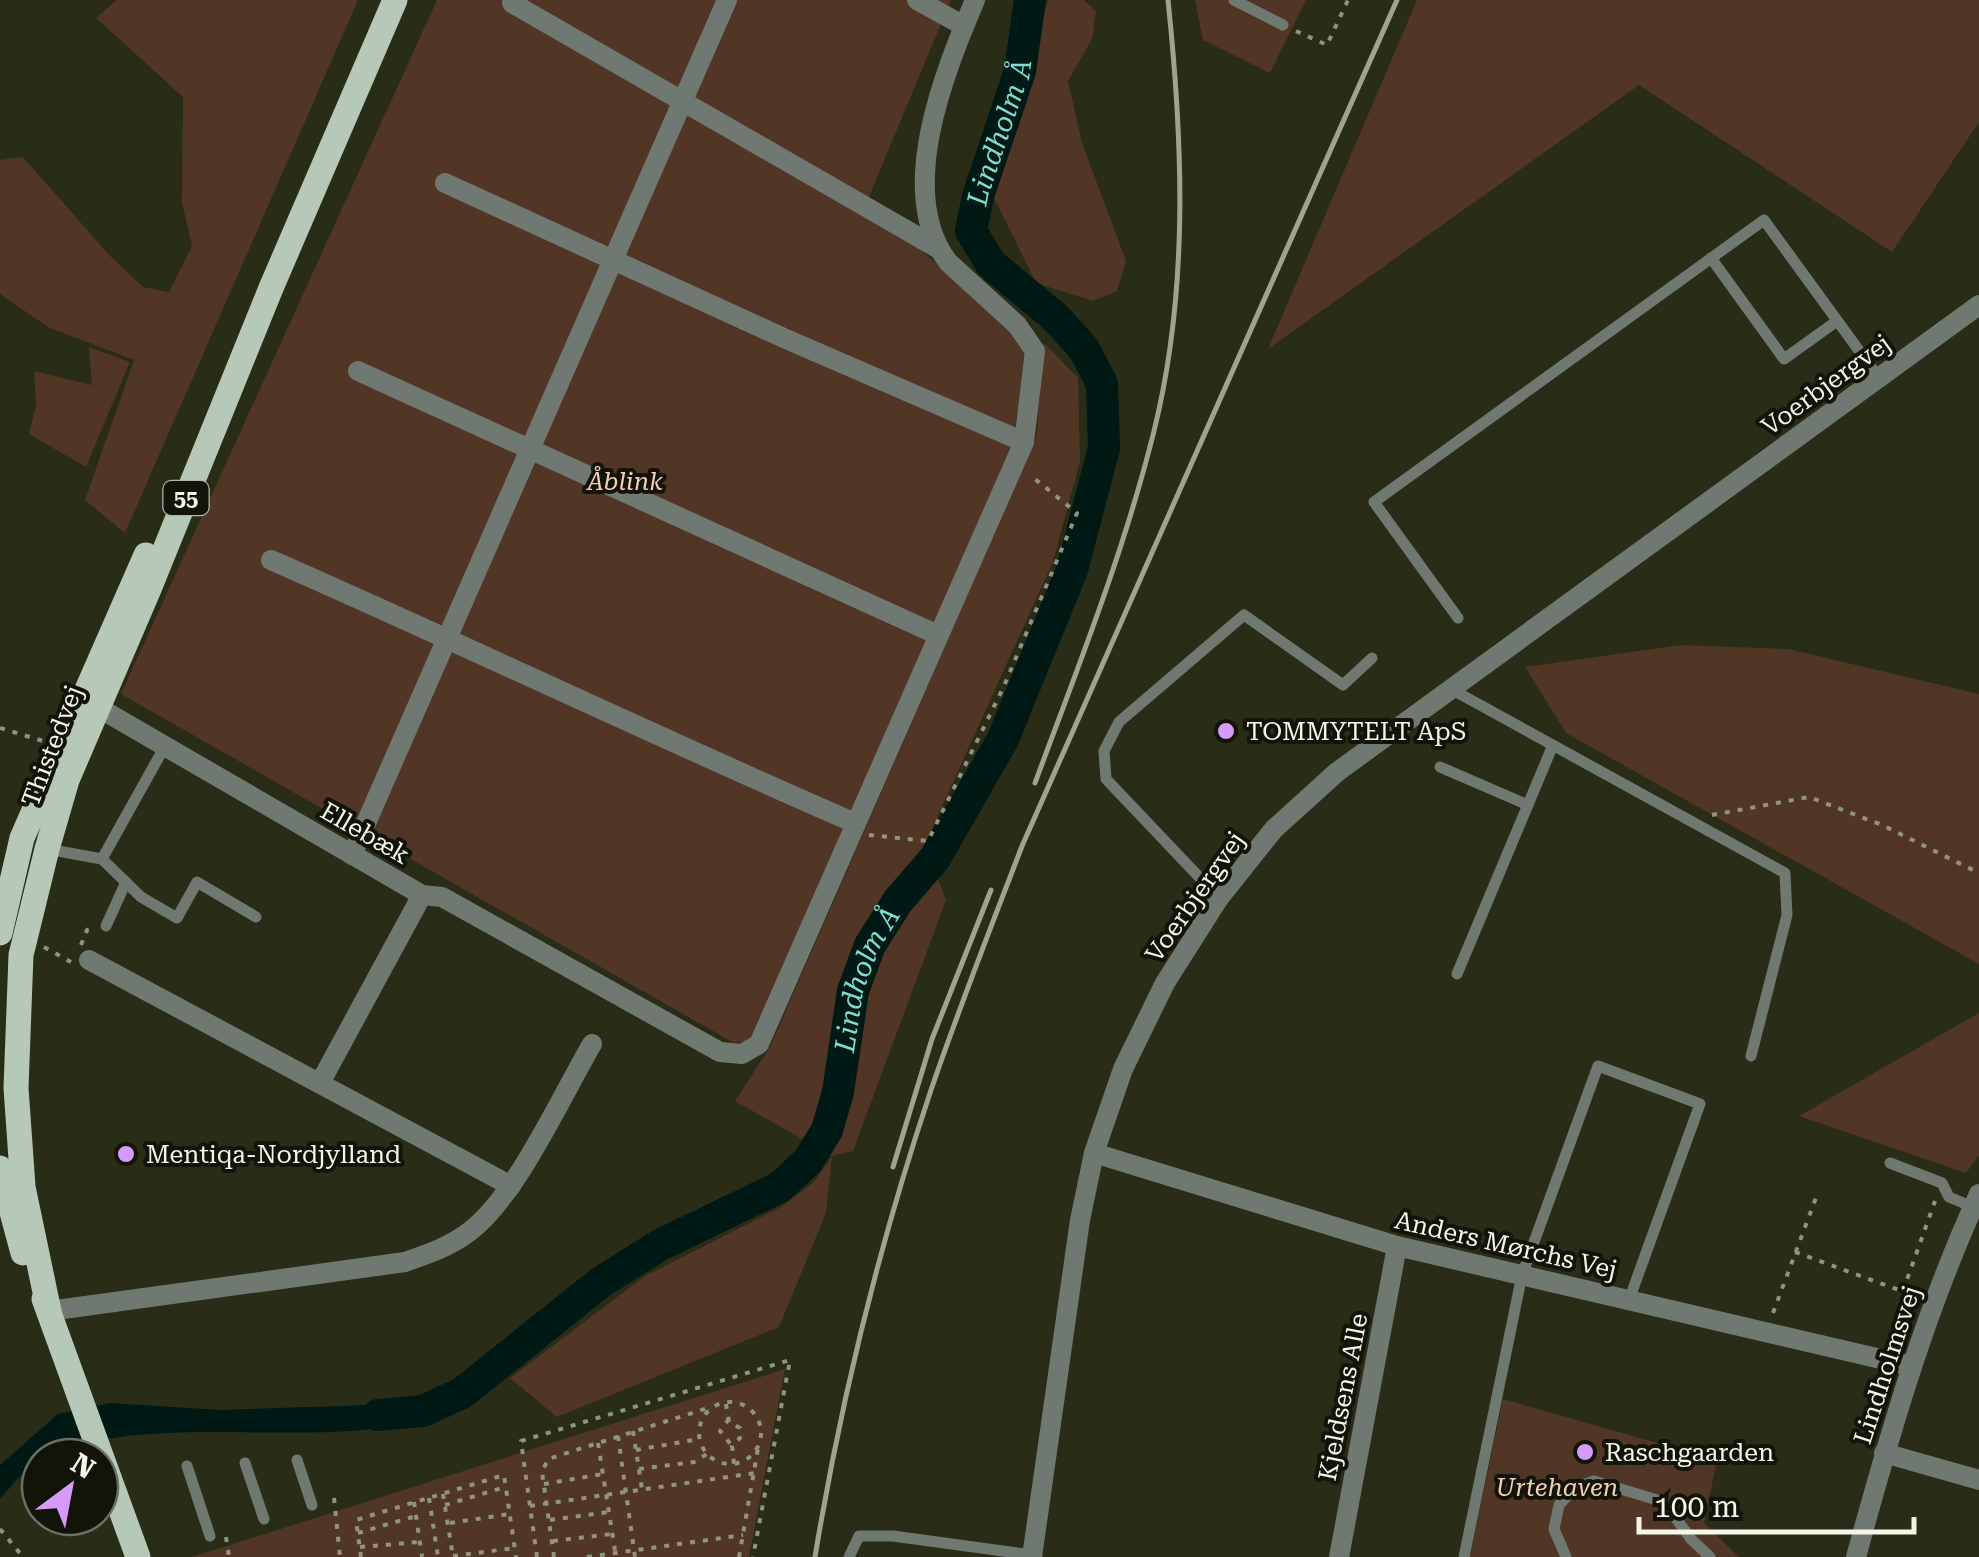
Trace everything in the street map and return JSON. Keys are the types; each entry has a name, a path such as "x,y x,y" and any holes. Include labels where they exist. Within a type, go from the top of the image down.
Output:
{"main road":[{"name":"Thistedvej","path":"12,935 37,890 90,702 395,0"},
{"name":"Thistedvej","path":"18,1246 23,1187 12,935 5,877 60,746 90,702"},
{"name":"Thistedvej","path":"0,1168 18,1246 49,1310 138,1557"}],"street":[{"path":"352,855 727,0"},
{"path":"917,0 964,26"},
{"path":"938,249 926,206 925,155 975,0"},
{"path":"422,896 442,897 720,1052 742,1054 759,1044 1024,442 1034,350 1018,325 982,296 938,249 512,3"},
{"path":"446,183 1024,442"},
{"name":"Voerbjergvej","path":"1032,1556 1080,1220 1094,1153 1131,1052 1165,983 1219,898 1274,829 1337,772 1979,304"},
{"path":"358,371 938,635"},
{"path":"272,560 449,638 853,828"},
{"name":"Ellebæk","path":"90,702 422,896 320,1083"},
{"path":"5,877 37,890"},
{"path":"89,960 511,1186"},
{"path":"49,1310 406,1262 442,1249 488,1215 511,1186 592,1044"},
{"name":"Anders Mørchs Vej","path":"1094,1153 1397,1246 1911,1366"},
{"name":"Lindholmsvej","path":"1856,1557 1884,1452 1932,1302 1976,1201"},
{"name":"Kjeldsens Alle","path":"1339,1557 1397,1246"},
{"path":"1884,1452 1979,1480"}],"lane":[{"path":"1234,0 1283,25"},
{"path":"1458,618 1374,502 1764,220 1878,378"},
{"path":"1711,258 1784,359 1838,321"},
{"path":"1219,898 1106,779 1104,752 1120,722 1244,615 1343,685 1372,658"},
{"path":"1452,689 1785,872 1787,915 1750,1056"},
{"path":"1457,974 1553,744"},
{"path":"102,859 165,746"},
{"path":"1440,768 1528,805"},
{"path":"47,849 102,859 141,897 177,918 197,882 256,917"},
{"path":"106,926 126,882"},
{"path":"1464,1557 1522,1275 1598,1066 1700,1104 1628,1300"},
{"path":"1890,1163 1942,1182 1949,1196 1976,1201"},
{"path":"297,1460 312,1505"},
{"path":"245,1462 264,1519"},
{"path":"187,1466 210,1536"},
{"path":"1566,1557 1554,1530 1560,1505 1574,1488 1594,1481 1664,1502 1691,1539 1710,1557"},
{"path":"849,1557 859,1536 1032,1556"}],"path":[{"path":"1283,25 1327,46 1348,0"},
{"path":"853,828 928,842 1004,686 1077,513 1015,462"},
{"path":"0,728 60,746"},
{"path":"1697,807 1714,816 1809,797 1882,825 1979,874"},
{"path":"12,935 85,969 89,960"},
{"path":"1902,1291 1942,1182"},
{"path":"1767,1332 1816,1196"},
{"path":"1795,1252 1932,1302"},
{"path":"538,1557 521,1441 790,1360 752,1557"},
{"path":"726,1402 728,1419 720,1431 732,1446 734,1464"},
{"path":"554,1557 542,1472 548,1460 726,1402 738,1402 754,1412 761,1430 739,1557"},
{"path":"711,1407 700,1421 698,1438 706,1454 721,1463 734,1464 746,1460 758,1448"},
{"path":"728,1419 740,1428 740,1438 732,1446"},
{"path":"634,1431 642,1490"},
{"path":"618,1436 634,1554"},
{"path":"636,1450 698,1438"},
{"path":"598,1443 616,1555"},
{"path":"639,1468 694,1462 706,1454"},
{"path":"530,1506 755,1473"},
{"path":"544,1484 603,1474"},
{"path":"361,1557 356,1520 504,1475 516,1557"},
{"path":"445,1506 506,1487"},
{"path":"443,1494 453,1556 515,1548"},
{"path":"334,1498 340,1557"},
{"path":"429,1498 438,1557"},
{"path":"414,1502 422,1557"},
{"path":"549,1520 610,1512"},
{"path":"448,1523 510,1514"},
{"path":"358,1533 416,1516"},
{"path":"0,1529 22,1557"},
{"path":"226,1531 229,1557"},
{"path":"552,1541 612,1534"},
{"path":"587,1557 634,1554 743,1535"},
{"path":"360,1547 419,1542"},
{"path":"651,1548 652,1557"}],"green space":[{"path":"117,0 358,0 125,533 85,500 134,360 48,327 0,294 0,160 23,157 110,256 143,287 169,292 192,246 182,203 183,97 96,18"},
{"name":"Åblink","path":"437,0 951,0 863,211 903,234 1027,344 1012,449 751,1041 734,1043 121,694"},
{"path":"1048,0 1084,0 1096,11 1092,39 1068,81 1082,143 1126,261 1117,291 1093,301 1036,283 992,194"},
{"path":"1195,0 1306,0 1270,73 1203,40"},
{"path":"1417,0 1979,0 1979,122 1892,252 1639,85 1268,349"},
{"path":"1044,343 1078,378 1080,461 1053,562 925,844 946,900 853,1151 832,1156 735,1101 770,1047 1036,438"},
{"path":"89,347 130,362 86,467 29,434 36,405 34,371 92,385"},
{"path":"1681,645 1788,649 1979,694 1979,964 1566,733 1525,667"},
{"path":"1979,1013 1979,1155 1966,1173 1799,1116"},
{"path":"832,1156 826,1213 779,1327 557,1417 510,1378 645,1276 781,1207 813,1183"},
{"path":"785,1369 749,1557 191,1557 227,1546"},
{"name":"Urtehaven","path":"1503,1399 1717,1460 1704,1523 1739,1557 1470,1557"}],"water":[{"path":"110,1403 220,1410 401,1404 423,1411 430,1419 349,1431 32,1437 58,1414"},
{"path":"20,1447 20,1476 0,1499 0,1465"}],"waterway":[{"name":"Lindholm Å","path":"378,1415 423,1411 462,1393 601,1282 660,1245 780,1187 808,1161 827,1130 838,1092 853,991 870,945 898,901 935,858 1003,739 1072,570 1104,448 1102,384 1084,349 1055,317 991,264 971,231 978,196 1020,71 1030,0"}],"railway":[{"path":"1035,783 1129,521 1165,378 1180,216 1168,0"},
{"path":"815,1557 837,1439 879,1263 912,1147 964,998 1022,846 1397,0"},
{"path":"893,1167 932,1039 991,890"}],"place":[{"name":"TOMMYTELT ApS","path":"1226,731"},
{"name":"Mentiqa-Nordjylland","path":"126,1154"},
{"name":"Raschgaarden","path":"1585,1452"}]}
